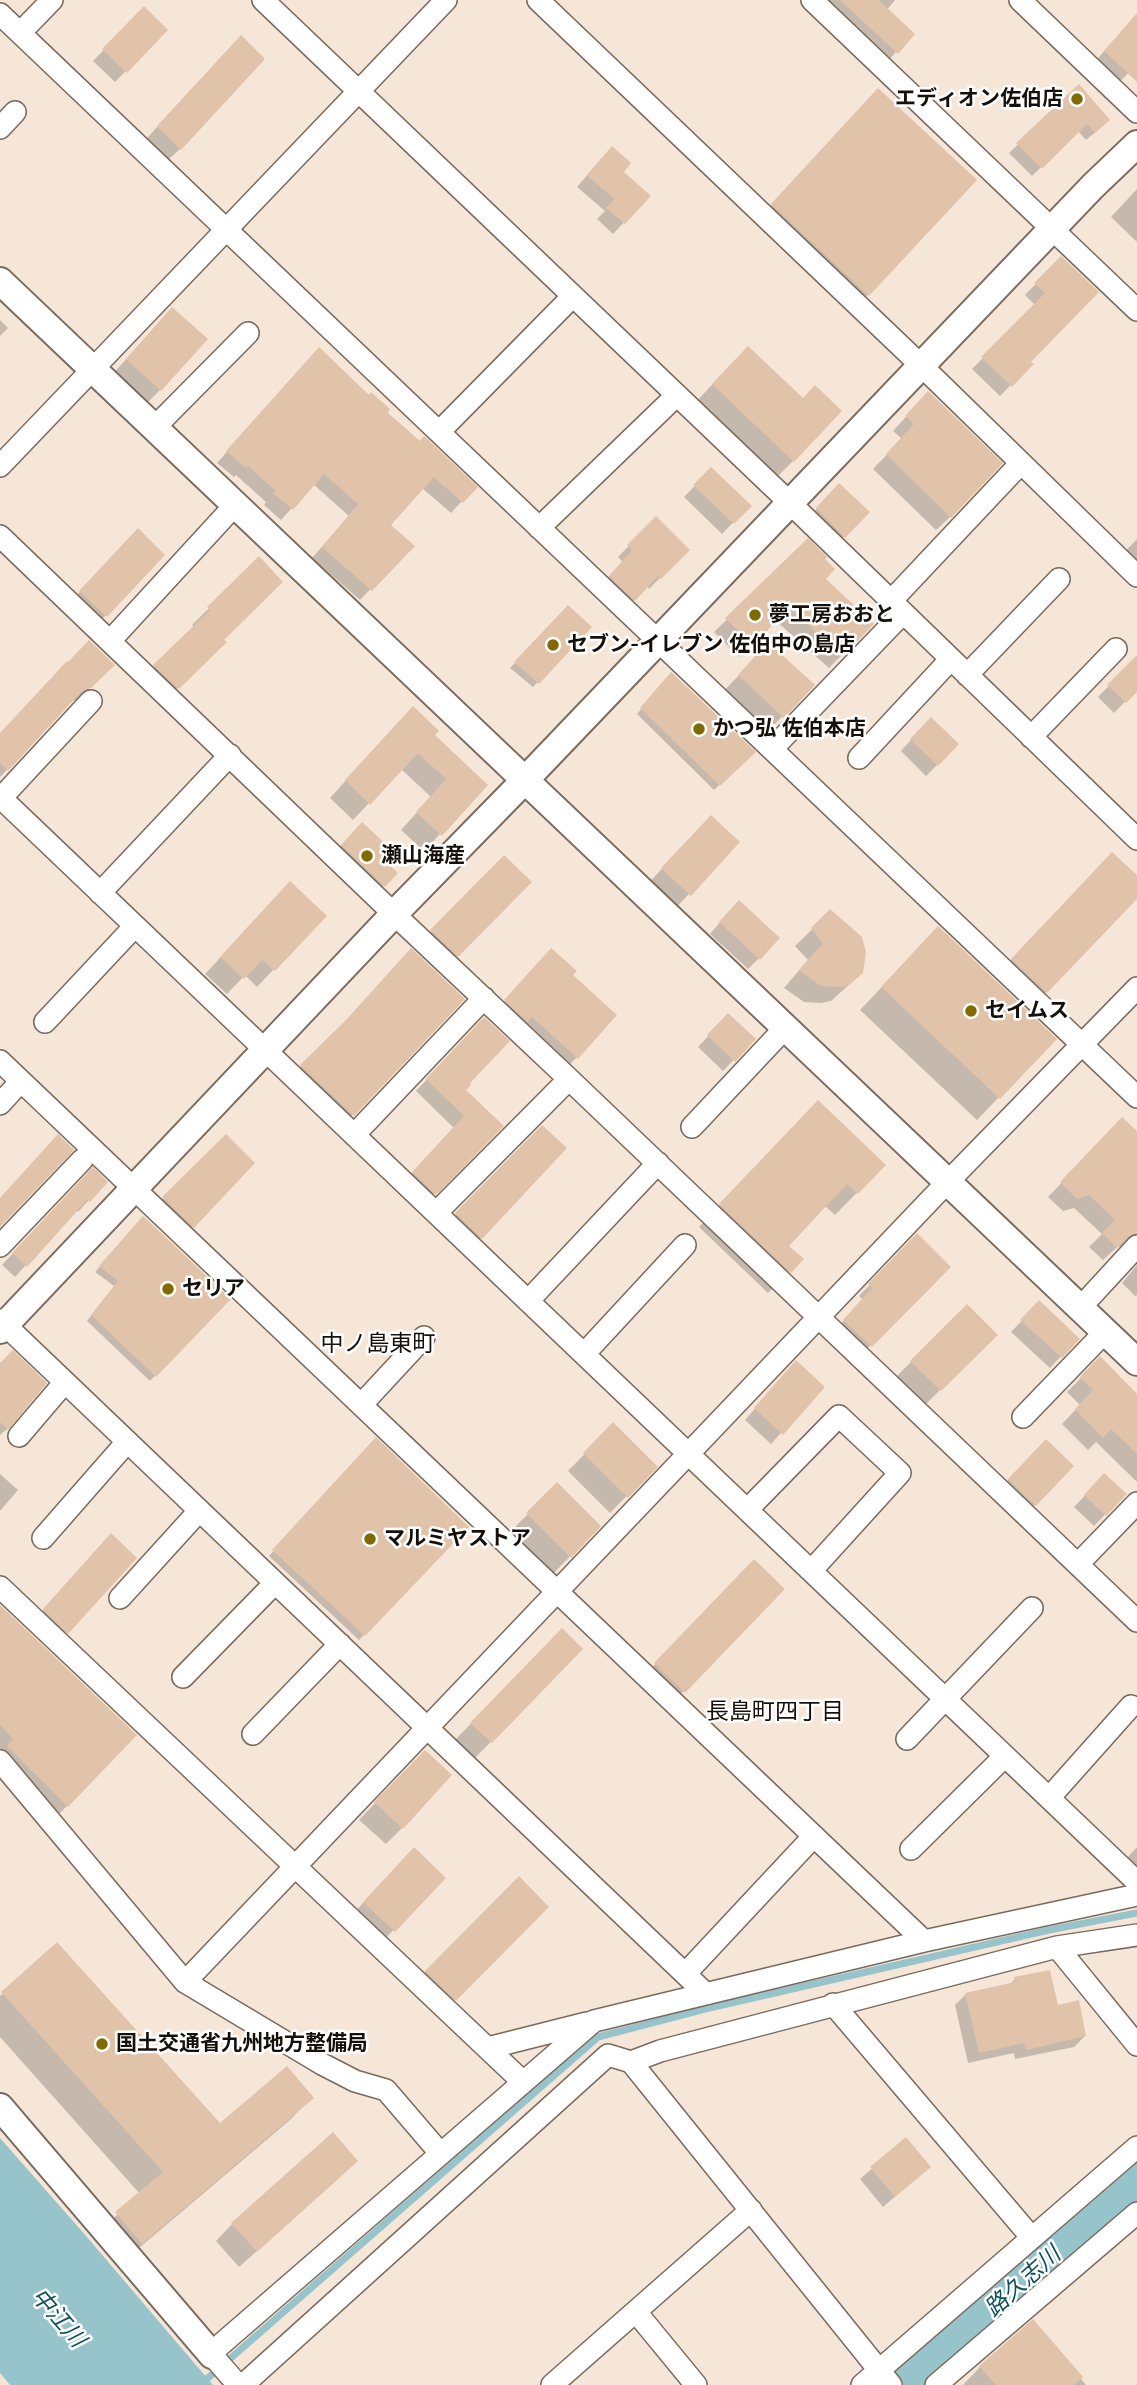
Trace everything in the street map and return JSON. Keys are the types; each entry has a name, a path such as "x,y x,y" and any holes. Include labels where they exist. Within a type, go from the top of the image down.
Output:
{"street":[{"path":"20,33 52,0"},
{"path":"263,0 1137,839"},
{"path":"0,466 446,0"},
{"path":"538,0 922,366 1137,576"},
{"path":"812,0 1137,310"},
{"path":"1020,0 1137,112"},
{"path":"0,14 1137,1097"},
{"path":"0,128 15,112"},
{"path":"706,1994 2,1325 1052,229 1137,144"},
{"path":"0,281 1137,1362"},
{"path":"439,432 573,296"},
{"path":"154,428 248,333"},
{"path":"539,528 677,395"},
{"path":"772,749 1021,463"},
{"path":"110,640 235,505"},
{"path":"0,536 1137,1621"},
{"path":"967,675 1059,579"},
{"path":"1031,737 1116,649"},
{"path":"859,758 951,659"},
{"path":"91,701 0,798 1137,1882"},
{"path":"100,893 230,755"},
{"path":"44,1023 135,926"},
{"path":"185,1982 948,1182 1137,988"},
{"path":"354,1135 484,998"},
{"path":"692,1127 785,1028"},
{"path":"0,1061 924,1941"},
{"path":"436,1213 569,1079"},
{"path":"0,1104 21,1081"},
{"path":"0,1245 82,1160"},
{"path":"528,1301 658,1163"},
{"path":"584,1354 685,1245"},
{"path":"1080,1308 1137,1246"},
{"path":"1023,1417 1105,1332"},
{"path":"361,1405 424,1337"},
{"path":"19,1436 65,1382"},
{"path":"747,1510 839,1416 900,1473 811,1571"},
{"path":"43,1538 127,1442"},
{"path":"1078,1564 1137,1503"},
{"path":"120,1598 200,1511"},
{"path":"183,1677 275,1583"},
{"path":"0,1587 523,2082"},
{"path":"907,1739 1032,1608"},
{"path":"253,1734 340,1644"},
{"path":"1049,1798 1131,1706"},
{"path":"911,1849 1005,1756"},
{"path":"0,1761 185,1982 322,2064 355,2081 386,2090 440,2153"},
{"path":"685,1974 814,1836"},
{"path":"488,2048 924,1941 1137,1895"},
{"path":"631,2062 660,2051 833,2004 1057,1947 1137,1935"},
{"path":"1057,1947 1137,2045"},
{"path":"833,2004 1032,2238"},
{"path":"211,2354 594,2021"},
{"path":"0,2107 237,2383 608,2055 631,2062 751,2210 879,2380 1032,2238 1137,2147"},
{"path":"552,2385 751,2210"},
{"path":"936,2385 1137,2213"},
{"path":"636,2312 696,2385"}],"water":[{"name":"中江川","path":"0,2138 213,2385 10,2385 0,2373"}],"building":[{"path":"840,0 879,0 915,34 898,54"},
{"path":"144,6 168,30 127,73 102,49"},
{"path":"1137,13 1137,82 1104,51"},
{"path":"241,35 265,59 181,150 157,126"},
{"path":"1079,84 1110,120 1095,133 1087,124 1042,169 1016,143"},
{"path":"878,88 977,180 869,296 771,204"},
{"path":"612,146 631,163 624,172 651,196 625,224 606,208 614,199 587,175"},
{"path":"1061,256 1099,292 1031,362 1034,364 1012,387 981,357 1045,293 1034,283"},
{"path":"172,307 208,339 161,391 126,359"},
{"path":"748,346 803,398 815,385 842,411 794,462 712,384"},
{"path":"319,347 369,395 371,392 390,409 388,413 420,441 424,436 478,487 463,503 434,477 391,525 415,546 372,591 322,547 358,504 324,474 293,510 248,466 246,468 226,451"},
{"path":"928,391 1003,463 951,518 886,454 914,424 905,416"},
{"path":"711,467 752,506 734,524 693,485"},
{"path":"839,483 870,512 845,538 816,508"},
{"path":"656,516 690,550 661,579 658,576 635,601 609,576 632,550 627,545"},
{"path":"138,528 165,555 107,617 79,591"},
{"path":"808,538 835,569 826,579 874,624 843,656 789,608 753,645 725,618"},
{"path":"259,556 283,582 179,689 153,665 210,610 207,607"},
{"name":"セブン-イレブン 佐伯中の島店","path":"568,605 592,627 539,684 514,662"},
{"path":"89,640 115,665 91,688 81,692 8,771 0,763 0,733"},
{"path":"768,642 815,685 784,718 738,675"},
{"path":"1137,655 1137,692 1126,703 1107,685"},
{"name":"かつ弘 佐伯本店","path":"671,672 756,752 720,786 640,708"},
{"path":"413,706 439,731 435,735 488,785 442,836 416,812 446,779 418,753 370,805 345,780"},
{"path":"931,717 959,744 938,766 910,739"},
{"path":"711,815 740,842 691,896 661,868"},
{"name":"瀬山海産","path":"362,822 393,851 384,860 398,873 385,887 341,845"},
{"path":"1112,852 1137,875 1137,899 1047,993 1011,959"},
{"path":"504,855 532,882 458,957 430,930"},
{"path":"290,881 327,916 275,971 262,960 244,979 220,957"},
{"path":"739,900 780,938 760,960 719,922"},
{"path":"830,909 862,937 866,952 863,973 849,985 839,987 821,986 799,970 823,943 811,928"},
{"name":"セイムス","path":"938,926 1057,1039 1000,1099 881,987"},
{"path":"411,948 465,999 354,1116 300,1065 346,1020"},
{"path":"551,948 577,971 573,975 617,1015 578,1059 532,1017 528,1022 504,1000"},
{"path":"728,1013 756,1039 735,1062 707,1035"},
{"path":"484,1017 510,1041 466,1090 504,1126 436,1195 412,1172 464,1116 426,1079"},
{"path":"818,1100 886,1165 858,1194 847,1184 789,1246 804,1259 791,1273 719,1204"},
{"path":"1122,1117 1137,1131 1137,1233 1128,1237 1117,1248 1102,1233 1115,1220 1089,1195 1077,1199 1060,1182"},
{"path":"542,1125 567,1148 482,1239 455,1213"},
{"path":"58,1134 74,1150 0,1227 0,1198"},
{"path":"226,1134 255,1163 194,1228 162,1197"},
{"path":"93,1167 108,1182 90,1202 87,1200 27,1267 12,1253"},
{"name":"セリア","path":"143,1216 231,1299 156,1377 91,1315 118,1281 99,1266"},
{"path":"917,1233 951,1267 872,1347 843,1320 872,1288 868,1284"},
{"path":"1039,1300 1080,1339 1062,1358 1020,1320"},
{"path":"967,1304 998,1335 941,1391 910,1361"},
{"path":"13,1350 47,1383 8,1430 0,1422 0,1363"},
{"path":"1100,1356 1137,1394 1137,1454 1111,1429 1103,1438 1075,1409 1093,1390 1080,1377"},
{"path":"796,1360 825,1387 783,1435 754,1408"},
{"path":"613,1422 658,1467 628,1498 583,1453"},
{"name":"マルミヤストア","path":"376,1437 469,1527 365,1636 272,1550"},
{"path":"1046,1439 1074,1466 1036,1506 1008,1479"},
{"path":"1104,1473 1127,1494 1106,1516 1084,1495"},
{"path":"557,1482 601,1526 571,1558 526,1513"},
{"path":"111,1533 137,1558 68,1634 43,1609"},
{"path":"754,1559 785,1589 685,1693 654,1663"},
{"path":"0,1605 137,1735 68,1807 7,1746 13,1739 0,1725"},
{"path":"562,1628 583,1649 492,1743 470,1723"},
{"path":"425,1750 452,1775 403,1829 374,1802"},
{"path":"414,1847 446,1878 395,1932 363,1902"},
{"path":"519,1876 549,1907 456,2001 425,1971"},
{"path":"57,1942 220,2123 287,2066 314,2098 142,2244 115,2212 163,2172 1,1992"},
{"path":"1050,1970 1058,2005 1079,2000 1086,2036 1026,2050 1024,2043 979,2053 965,1993 1015,1982 1014,1977"},
{"path":"333,2132 358,2161 257,2252 231,2223"},
{"path":"906,2137 931,2167 895,2197 870,2167"},
{"path":"1033,2319 1083,2377 1074,2385 996,2385 979,2366"}],"waterway":[{"path":"200,2385 598,2037 705,2009 1049,1930 1137,1913"},
{"name":"路久志川","path":"910,2385 1137,2179"}],"place":[{"name":"エディオン佐伯店","path":"1077,99"},
{"name":"夢工房おおと","path":"755,615"},
{"name":"セブン-イレブン 佐伯中の島店","path":"553,645"},
{"name":"かつ弘 佐伯本店","path":"699,729"},
{"name":"瀬山海産","path":"367,856"},
{"name":"セイムス","path":"971,1011"},
{"name":"セリア","path":"168,1289"},
{"name":"マルミヤストア","path":"370,1539"},
{"name":"国土交通省九州地方整備局","path":"102,2044"}],"district":[{"name":"中ノ島東町","path":"378,1344"},
{"name":"長島町四丁目","path":"775,1712"}]}
